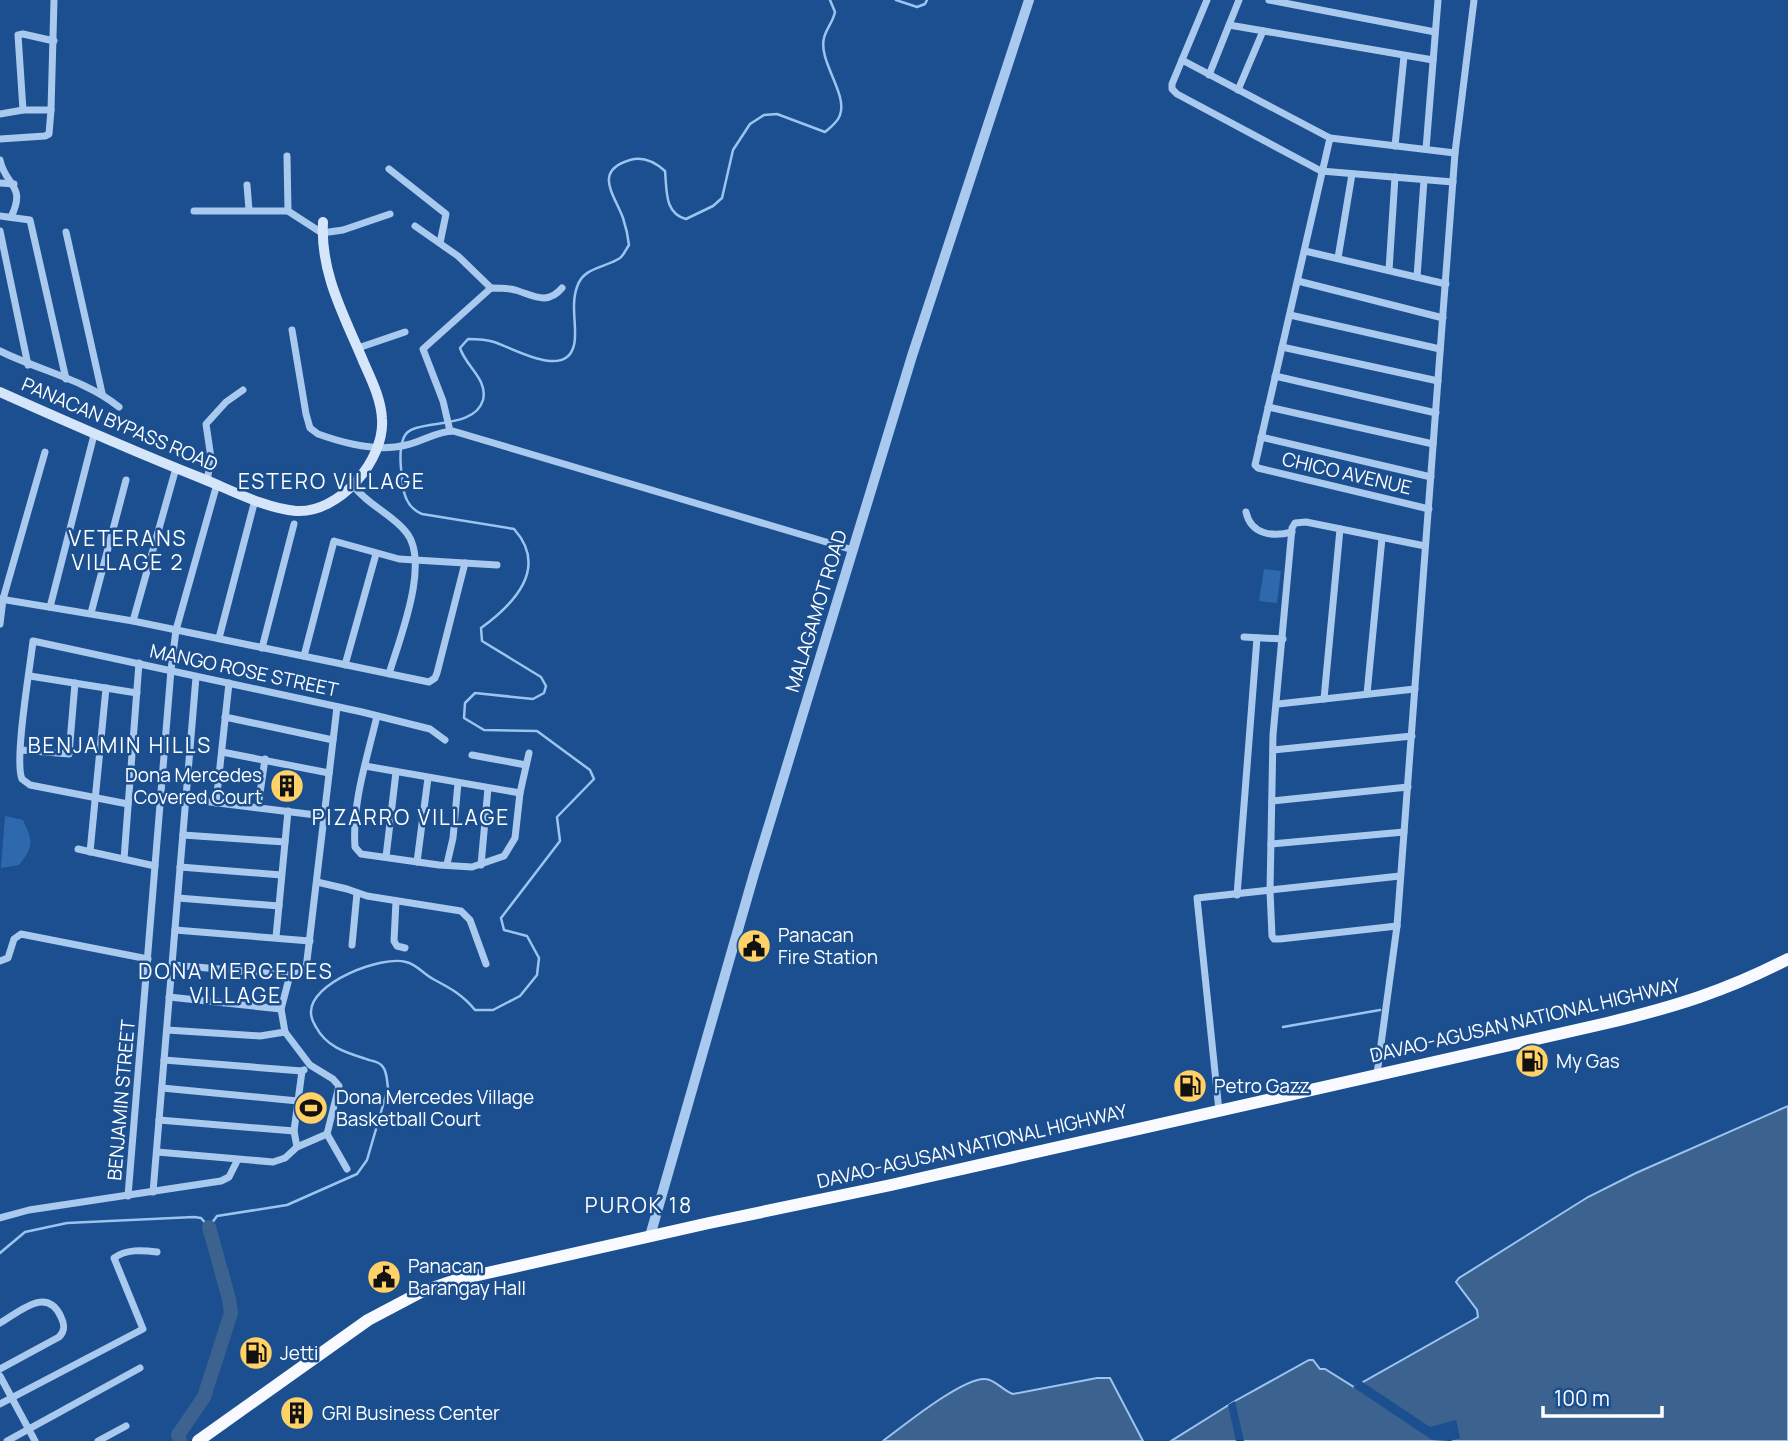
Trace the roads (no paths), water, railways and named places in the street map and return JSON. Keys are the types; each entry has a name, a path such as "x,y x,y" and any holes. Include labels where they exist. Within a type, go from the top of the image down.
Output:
{"highway":[{"name":"DAVAO-AGUSAN NATIONAL HIGHWAY","path":"198,1441 359,1326 421,1292 456,1280 891,1185 1658,1011 1714,993 1788,959"}],"main road":[{"name":"PANACAN BYPASS ROAD","path":"0,392 94,435 282,509 312,510 332,500 353,485 365,471 378,448 382,429 381,409 330,281 324,256 322,228"}],"street":[{"path":"0,139 47,135 51,110 54,0"},
{"name":"MALAGAMOT ROAD","path":"650,1236 754,874 852,550 954,223 1029,0"},
{"path":"1207,0 1172,84 1174,92 1321,171 1453,182"},
{"path":"1209,75 1239,0"},
{"path":"1269,0 1435,32"},
{"path":"1426,149 1438,0"},
{"path":"1377,1074 1397,926 1455,153 1474,0"},
{"path":"1229,25 1433,60"},
{"path":"1238,90 1263,31"},
{"path":"23,110 18,35 54,41"},
{"path":"1395,146 1404,56"},
{"path":"1182,60 1330,138 1455,153"},
{"path":"0,114 23,110 51,110"},
{"path":"1330,138 1261,437 1431,477"},
{"path":"287,156 288,211"},
{"path":"0,160 3,170 14,184 18,201 11,217"},
{"path":"390,169 446,214 440,243"},
{"path":"1338,258 1352,174"},
{"path":"1389,270 1395,177"},
{"path":"1417,277 1424,180"},
{"path":"0,183 14,184"},
{"path":"247,185 249,210"},
{"path":"194,211 288,211 322,228 355,226 390,214"},
{"path":"0,216 30,220 65,379"},
{"path":"415,226 475,271 491,288 516,291 542,299 552,298 562,288"},
{"path":"0,231 28,365"},
{"path":"66,232 102,393"},
{"path":"1305,251 1446,284"},
{"path":"1298,281 1443,318"},
{"path":"450,429 423,349 491,288"},
{"path":"1290,314 1440,349"},
{"path":"292,330 310,428 324,437 378,448 398,447 450,429 852,550"},
{"path":"358,348 405,332"},
{"path":"1282,346 1438,381"},
{"path":"0,351 28,365 102,393 119,407"},
{"path":"1275,376 1436,413"},
{"name":"BENJAMIN STREET","path":"128,1196 176,630 212,483 206,424 226,402 243,390"},
{"path":"1268,408 1433,444"},
{"path":"50,607 94,435"},
{"name":"CHICO AVENUE","path":"1261,437 1255,462 1258,468 1429,509"},
{"path":"0,624 1,599 44,452"},
{"path":"134,621 176,468"},
{"path":"91,613 126,480"},
{"path":"353,485 364,499 407,534 415,561 415,580 389,674"},
{"path":"219,638 255,500"},
{"path":"1247,512 1248,521 1253,528 1273,535 1292,531"},
{"path":"1397,926 1275,939 1271,930 1270,891 1273,750 1293,525 1299,522 1425,546"},
{"path":"262,648 294,524"},
{"path":"1324,699 1340,529"},
{"path":"1367,694 1382,538"},
{"path":"304,656 334,541 376,554 415,561 496,565"},
{"path":"345,665 376,554"},
{"path":"1,599 134,621 426,682 435,678 465,563"},
{"path":"1244,637 1283,639"},
{"path":"1237,895 1257,638"},
{"name":"MANGO ROSE STREET","path":"30,676 33,641 377,716 430,729 445,740"},
{"path":"124,859 139,663"},
{"path":"128,804 30,785 22,779 19,769 30,676 137,693"},
{"path":"153,1192 196,677"},
{"path":"21,750 69,754 75,683"},
{"path":"216,803 229,683"},
{"path":"90,852 106,688"},
{"path":"1278,704 1415,689"},
{"path":"172,965 290,975 306,969 337,707"},
{"path":"377,716 356,810 355,847 361,853 472,867 505,856 512,847 518,822 520,793 529,753"},
{"path":"225,717 333,740"},
{"path":"1273,750 1412,736"},
{"path":"222,752 329,773"},
{"path":"472,755 526,765"},
{"path":"258,807 265,760"},
{"path":"365,766 520,793"},
{"path":"386,857 396,772"},
{"path":"417,862 428,778"},
{"path":"447,864 453,838 458,783"},
{"path":"1272,801 1408,787"},
{"path":"481,865 488,788"},
{"path":"186,799 324,816"},
{"path":"276,937 288,811"},
{"path":"1271,844 1404,832"},
{"path":"183,835 285,842"},
{"path":"78,849 155,866"},
{"path":"180,867 281,876"},
{"path":"1219,1111 1197,898 1400,876"},
{"path":"317,882 396,901 455,909 467,915 486,964"},
{"path":"352,945 357,893"},
{"path":"178,898 279,906"},
{"path":"396,901 394,941 397,946 405,948"},
{"path":"175,930 310,941"},
{"path":"0,961 8,958 14,939 21,934 148,959"},
{"path":"290,975 281,1009 285,1032 310,1065 333,1079 339,1086 327,1135 347,1168"},
{"path":"169,998 281,1009"},
{"path":"167,1030 260,1036 285,1032"},
{"path":"164,1060 302,1071 310,1065"},
{"path":"297,1147 294,1131 302,1071"},
{"path":"162,1088 298,1101"},
{"path":"159,1120 294,1131"},
{"path":"157,1153 273,1162 285,1157 297,1147 327,1135"},
{"path":"0,1218 29,1210 221,1181 229,1177 237,1160"},
{"path":"0,1404 143,1329 114,1258 134,1250 157,1252"},
{"path":"0,1323 35,1304 50,1301 64,1325 62,1334 0,1369"},
{"path":"7,1441 140,1368"},
{"path":"0,1376 35,1441"},
{"path":"98,1441 126,1426"}],"waterway":[{"path":"0,1253 25,1232 67,1223 194,1217 201,1218 209,1227 217,1216 287,1205 357,1174 367,1160 388,1088 387,1077 379,1063 339,1049 321,1034 312,1020 311,1013 314,1002 322,991 365,967 395,961 406,962 456,992 475,1010 493,1010 520,996 537,975 539,958 527,936 504,930 501,918 560,841 557,817 594,779 590,770 537,731 484,730 464,718 465,703 475,693 533,699 544,693 546,686 541,677 482,641 481,628 505,608 523,584 528,571 528,558 524,543 514,529 422,514 414,509 408,503 404,490 400,461 402,442 409,431 418,427 456,420 477,410 484,393 480,379 460,348 468,339 491,341 550,361 561,360 569,355 575,339 574,302 580,280 589,272 620,258 629,245 623,218 609,184 612,170 630,160 640,159 661,168 665,171 670,206 674,212 686,219 713,206 722,198 733,150 750,124 764,115 777,114 825,132 834,124 839,118 840,97 823,47 835,12 830,0"},
{"path":"896,0 917,7 925,4 927,0"},
{"path":"1283,1027 1380,1010"},
{"path":"180,1441 178,1435 204,1397 231,1313 209,1227"}],"place":[{"name":"Dona Mercedes Covered Court","path":"287,786"},
{"name":"Panacan Fire Station","path":"754,946"},
{"name":"My Gas","path":"1532,1061"},
{"name":"Petro Gazz","path":"1190,1086"},
{"name":"Dona Mercedes Village Basketball Court","path":"311,1108"},
{"name":"Panacan Barangay Hall","path":"384,1277"},
{"name":"Jetti","path":"256,1353"},
{"name":"GRI Business Center","path":"297,1413"}],"district":[{"name":"ESTERO VILLAGE","path":"332,482"},
{"name":"VETERANS VILLAGE 2","path":"128,551"},
{"name":"BENJAMIN HILLS","path":"120,746"},
{"name":"PIZARRO VILLAGE","path":"411,818"},
{"name":"DONA MERCEDES VILLAGE","path":"236,984"},
{"name":"PUROK 18","path":"639,1206"}]}
